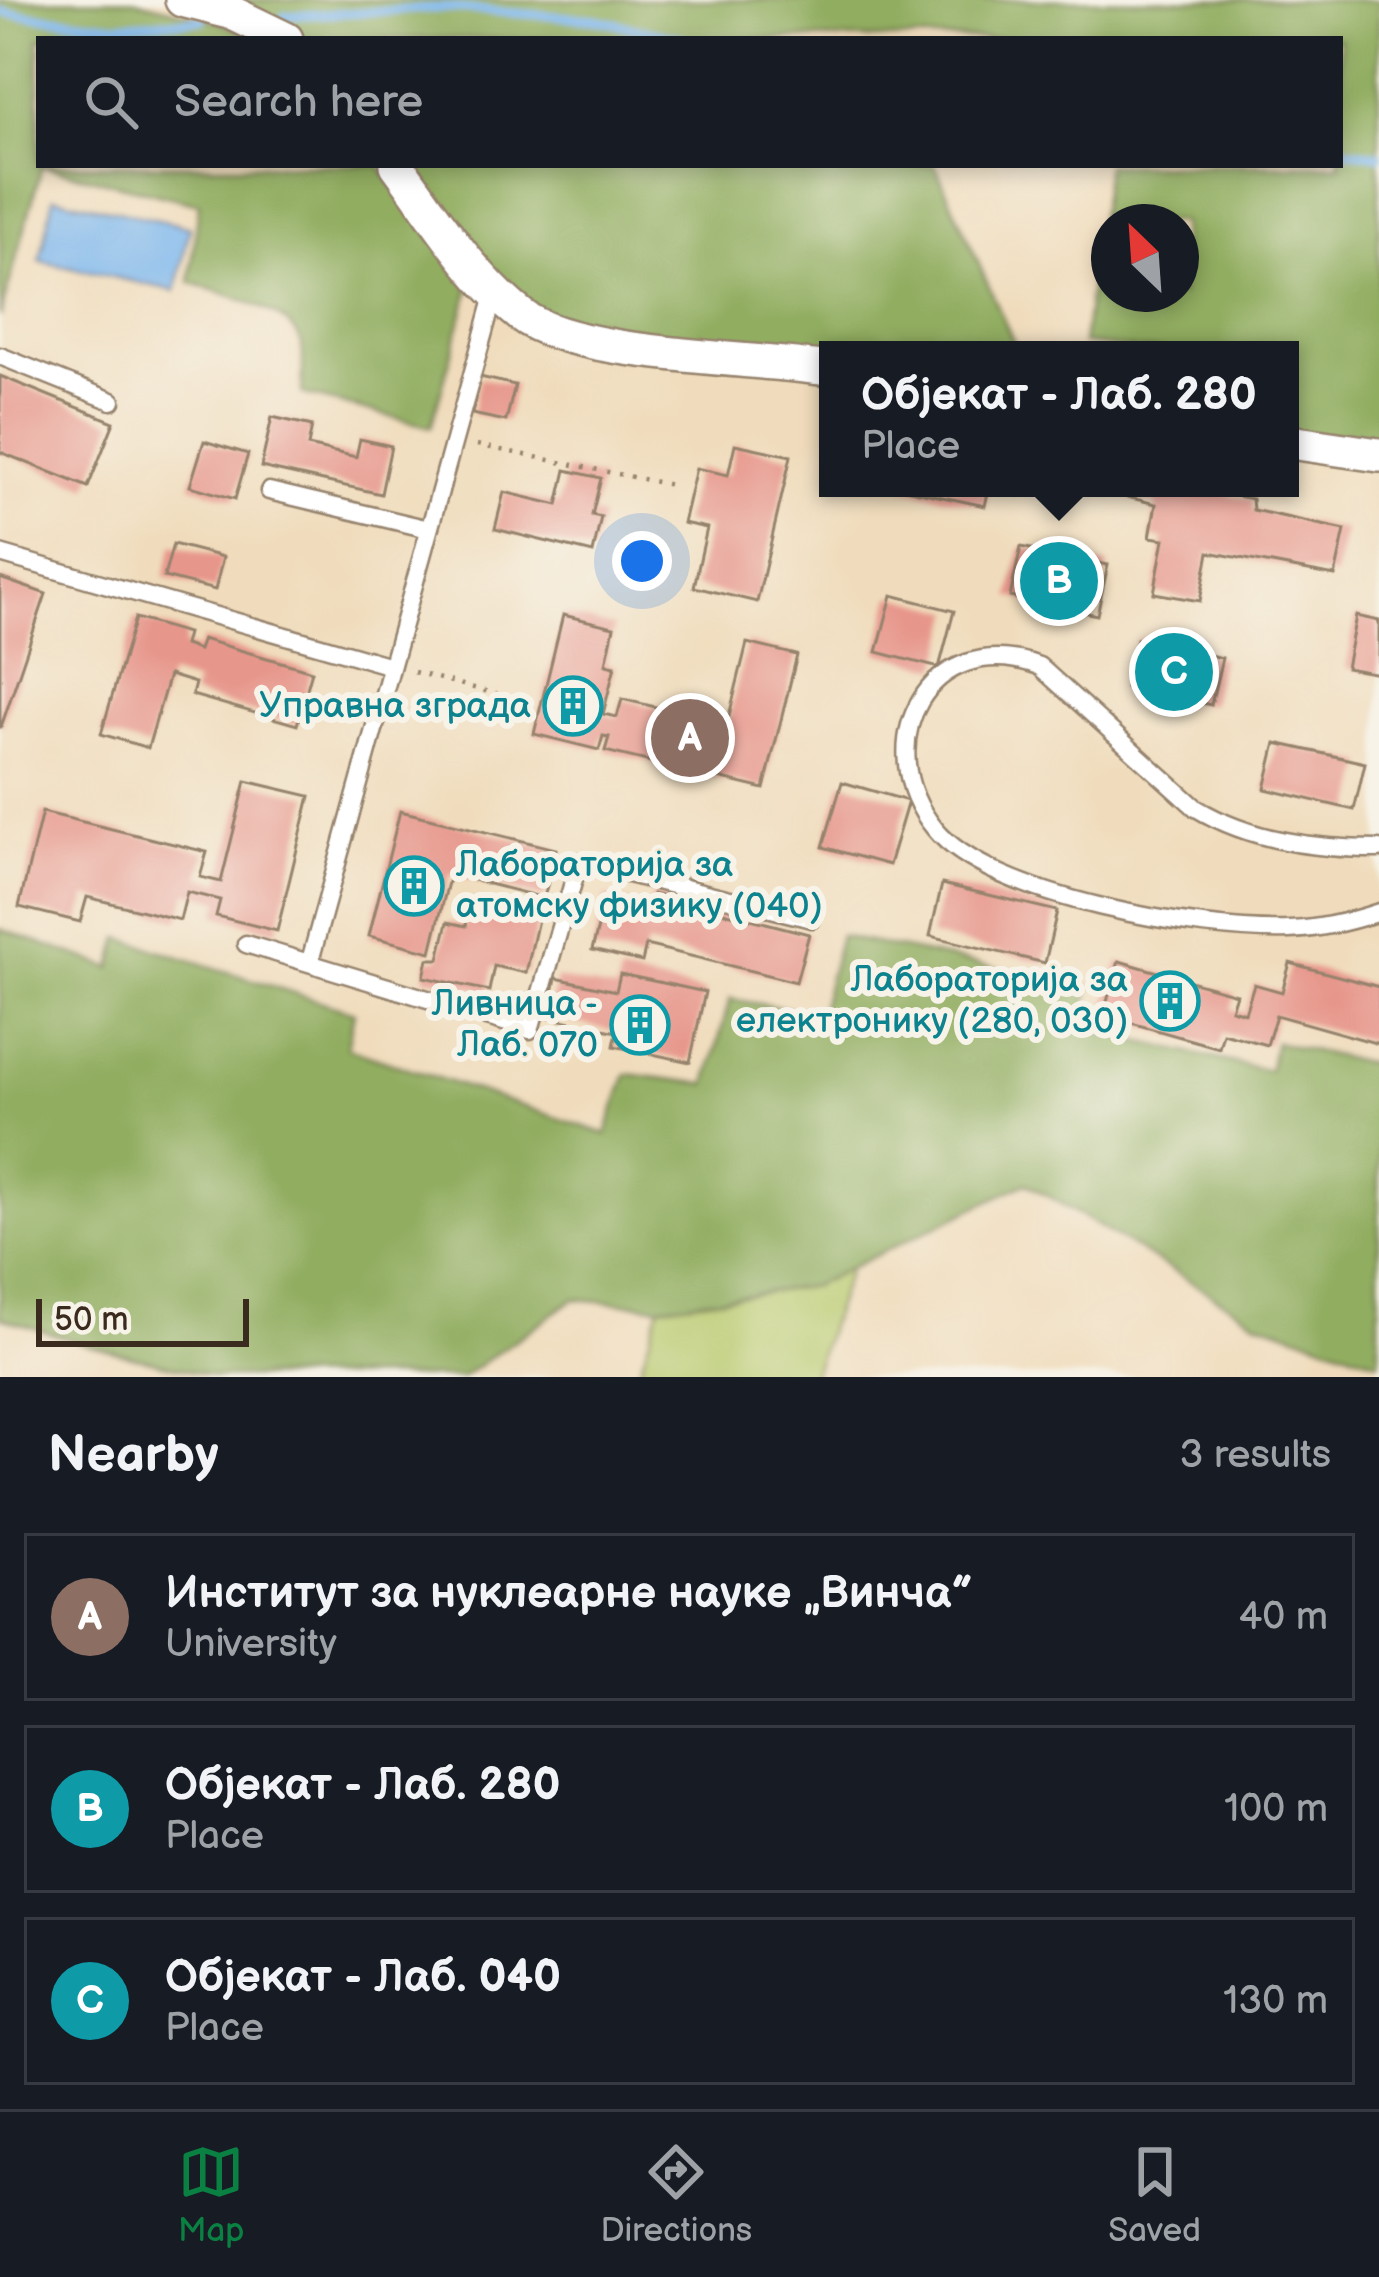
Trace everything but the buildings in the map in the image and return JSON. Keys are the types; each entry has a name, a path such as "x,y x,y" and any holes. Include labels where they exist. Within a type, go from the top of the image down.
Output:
{"street":[{"path":"182,0 230,12 280,36"},
{"path":"400,168 482,279 524,318 584,342 819,368"},
{"path":"1299,443 1379,455"}],"lane":[{"path":"310,962 495,291"},
{"path":"0,356 112,401"},
{"path":"269,491 429,529"},
{"path":"0,554 391,666"},
{"path":"1379,849 1339,849 1222,824 1196,808 1039,666 1015,657 988,655 961,665 932,684 909,724 904,754 914,796 938,833 973,863 1087,902 1194,924 1288,930 1332,926 1379,912"},
{"path":"246,944 530,1030 579,862 812,919"}],"path":[{"path":"454,440 676,486"},
{"path":"391,666 530,703"}],"green space":[{"path":"0,0 134,0 218,21 250,36 36,36 36,168 41,168 0,317"},
{"path":"219,0 1379,0 1379,446 1299,434 1299,341 1083,341 1091,282 1091,312 1199,312 1199,204 1101,204 1106,168 1343,168 1343,36 291,36"},
{"path":"50,168 381,168 470,288 431,427 302,394 302,346 286,322 255,305 190,282 199,204"},
{"path":"407,168 936,168 1013,341 819,341 819,359 583,332 524,308"},
{"path":"0,929 112,968 120,938 354,1012 347,1048 606,1134 627,1074 707,1084 730,999 819,1014 840,936 1089,987 1085,1029 1269,1071 1275,1042 1379,1066 1379,1362 1255,1320 1026,1183 812,1286 660,1306 574,1299 462,1377 216,1377 91,1346 0,1317"},
{"path":"849,1268 812,1377 637,1377 660,1306 812,1286"}],"water":[{"path":"54,197 190,227 176,291 40,261"}],"waterway":[{"path":"284,16 445,8 595,19 670,36"},
{"path":"0,12 115,25 203,20"},
{"path":"1343,149 1379,155"}],"place":[{"name":"Објекат - Лаб. 280","path":"1059,581"},
{"name":"Објекат - Лаб. 040","path":"1174,672"},
{"name":"Управна зграда","path":"573,706"},
{"name":"Институт за нуклеарне науке „Винча”","path":"690,738"},
{"name":"Лабораторија за атомску физику (040)","path":"414,886"},
{"name":"Лабораторија за електронику (280, 030)","path":"1170,1001"},
{"name":"Ливница - Лаб. 070","path":"640,1025"}]}
